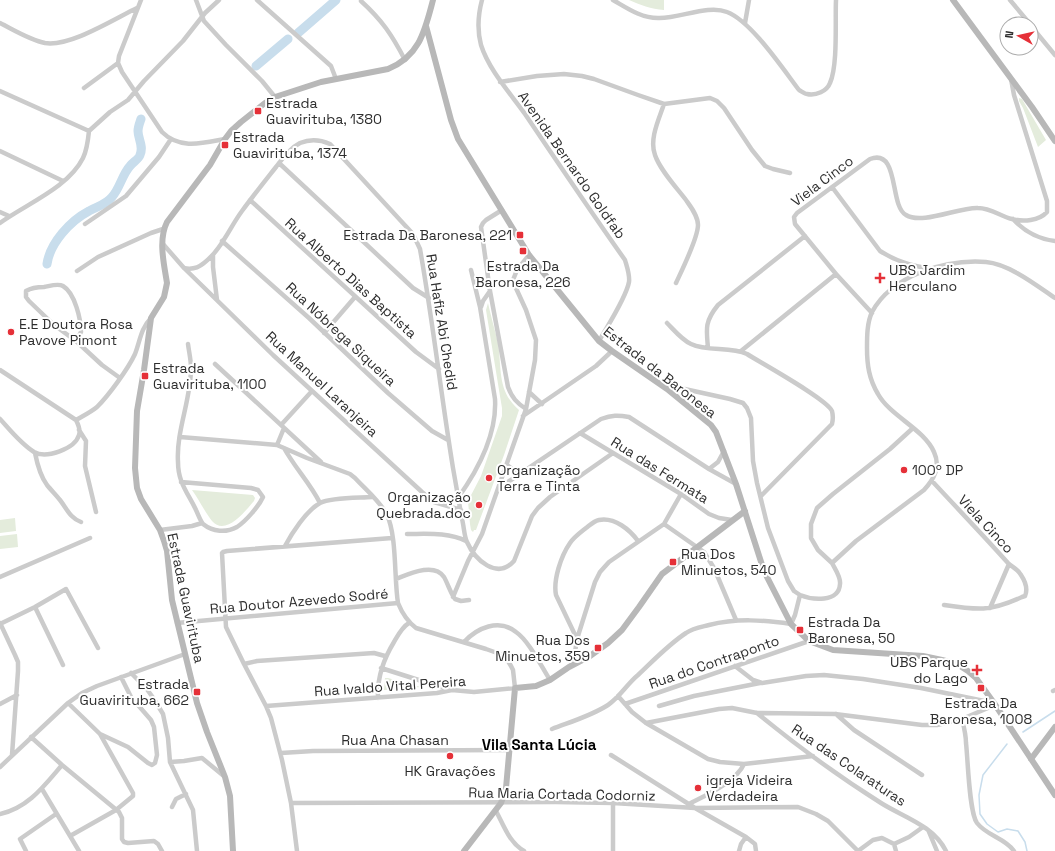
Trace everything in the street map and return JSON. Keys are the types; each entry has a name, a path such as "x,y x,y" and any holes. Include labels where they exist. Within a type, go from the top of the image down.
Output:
{"street":[{"path":"141,0 119,56 118,63 135,92 162,132 171,140 199,144 225,139"},
{"path":"196,0 202,17 212,30 262,81 275,97"},
{"path":"0,223 45,195 63,181 78,166 87,147 89,131 110,112 128,100 144,81 183,41 202,17 220,0"},
{"path":"257,0 331,66 336,79"},
{"name":"Estrada Guavirituba","path":"233,851 230,796 225,777 197,703 172,600 167,551 160,530 141,499 135,468 137,411 151,318 164,297 167,283 163,244 164,229 167,222 210,165 225,139 241,122 275,97 321,82 388,69 405,60 415,48 426,26 433,0"},
{"name":"Avenida Bernardo Goldfab","path":"482,0 478,14 478,31 481,46 500,82 524,113 624,260 628,269 629,280 626,292 599,341"},
{"path":"613,0 632,12 646,17 667,18 716,9 726,11 745,23 799,90 807,94 817,94 830,84 834,68 836,0"},
{"path":"745,23 749,0"},
{"path":"953,0 1055,141"},
{"path":"361,1 386,27 405,60"},
{"path":"1013,1 1024,16"},
{"path":"0,23 40,42 56,43 73,39 137,8"},
{"name":"Estrada da Baronesa","path":"426,26 458,139 529,255 599,341 612,352 667,389 711,425 716,432 736,484 764,571 791,624 810,641 833,650 923,656 957,664 968,671 976,678 1055,795"},
{"path":"1039,36 1055,55"},
{"path":"84,88 118,63"},
{"path":"500,82 557,74 594,78 664,104 710,98 717,101 724,108 752,150 765,166 790,173"},
{"path":"1011,79 1014,95 1048,207 1047,212 1043,216 1036,219 1013,219"},
{"path":"0,91 89,131"},
{"path":"664,104 656,128 654,154 660,165 692,208 698,224 696,234 676,283"},
{"path":"84,224 126,196 156,161 171,140"},
{"name":"Rua Hafiz Abi Chedid","path":"184,268 192,269 198,267 213,255 250,200 293,147 309,140 318,140 330,144 415,238 420,249 429,298 448,440 460,510 466,541 473,553 482,562 492,568 498,569 509,566 514,561 532,516 538,508 550,497 613,454"},
{"path":"0,151 63,181"},
{"name":"Viela Cinco","path":"805,236 795,224 794,220 797,213 870,159 878,157 888,164 898,204 905,215 912,218 924,217 977,208 992,210 1013,219"},
{"path":"279,163 413,288 429,298"},
{"path":"832,187 880,251 903,263 930,269"},
{"name":"Rua Alberto Dias Baptista","path":"250,200 416,352 438,369"},
{"path":"502,210 486,220 481,227 490,291 508,387 512,397 526,408"},
{"path":"0,212 9,216"},
{"path":"1013,219 1030,234 1046,240 1055,241"},
{"path":"77,271 98,257 151,233 164,229"},
{"path":"708,348 706,324 710,315 718,305 805,236 836,274 872,313"},
{"name":"Rua Nóbrega Siqueira","path":"222,241 324,333 388,394 432,431 448,440"},
{"name":"Rua Manuel Laranjeira","path":"163,244 184,268 312,391 422,492 434,502 460,510"},
{"name":"Rua Manuel Laranjeira","path":"164,254 177,260"},
{"path":"213,255 217,300"},
{"path":"453,597 482,534 526,408 535,360 536,340 526,310 513,280 514,274 529,255"},
{"path":"832,563 856,541 924,490 936,474 938,463 934,452 922,436 890,409 878,396 871,381 867,365 867,328 872,313 881,299 907,279 930,269 976,262 990,263 1006,267 1055,298"},
{"path":"458,498 474,473 494,423 496,412 480,307 471,270"},
{"path":"741,351 836,274"},
{"path":"76,341 81,332 77,308 74,300 64,287 61,285 26,291 25,294 29,300 54,325 76,341 102,365 120,378"},
{"path":"480,307 490,291"},
{"path":"324,333 355,297"},
{"path":"76,420 98,406 120,378 132,361 143,329 151,318"},
{"path":"667,323 690,343 708,348 741,351 786,377 822,401 832,411 832,424 761,496"},
{"path":"181,482 251,488 258,490 263,497 256,509 237,527 221,532 213,530 202,523 181,482 178,462 178,447 190,384 191,368 188,344"},
{"path":"524,416 596,366 612,352"},
{"path":"216,364 323,464"},
{"path":"0,370 76,420 79,430 86,440 85,466 96,512"},
{"path":"667,389 680,388 730,399 743,404 747,408 751,418 753,461 768,528 790,586 800,595 807,598 821,599 833,596 838,590 840,584 839,576 832,563 818,550 811,538 811,524 817,508 890,449 913,428"},
{"path":"277,445 282,426 312,391"},
{"path":"529,392 542,404"},
{"path":"498,488 601,419 610,415 618,414 629,417 709,469 736,484"},
{"path":"0,419 35,453 46,484 74,520 81,522"},
{"path":"35,453 54,453 65,449 73,444 79,435 79,430"},
{"name":"Rua das Fermata","path":"580,433 681,494 709,514 719,518 732,520"},
{"path":"180,437 277,445 350,474 386,514 392,538 398,603 410,623 416,628 500,654 508,661 513,670 515,688 506,788 501,803 496,811 464,851"},
{"path":"284,448 291,461 313,489 320,503"},
{"path":"709,469 718,462 724,451"},
{"path":"507,465 519,474"},
{"name":"Viela Cinco","path":"932,481 1009,564 1014,567 1026,586 1026,593 1022,598 1000,607 990,608"},
{"path":"573,665 577,639 595,582 600,572 609,562 664,524 681,494"},
{"path":"285,546 305,517 320,503 372,497"},
{"path":"515,688 536,686 550,680 590,656 608,643 622,630 662,574 745,511"},
{"path":"577,639 556,595 555,580 570,542 595,522 606,520 612,521 631,532 638,541"},
{"path":"160,530 192,526 202,523"},
{"path":"664,524 704,552 714,568 736,620"},
{"path":"407,534 449,535 466,541"},
{"path":"0,577 90,538"},
{"path":"297,851 291,803 281,754 271,718 229,634 225,618 222,554 223,552 227,551 392,538"},
{"path":"944,605 976,609 990,608 1009,564"},
{"path":"396,579 427,570 437,571 443,575 453,597 457,601 469,600"},
{"path":"12,755 18,662 0,624 35,607 66,589 98,648"},
{"path":"552,729 594,712 607,705 618,696 629,683 687,632 700,627 736,620 769,621 791,624 800,595"},
{"name":"Rua Doutor Azevedo Sodré","path":"177,623 398,603"},
{"path":"35,607 63,665"},
{"path":"378,698 378,683 385,656 400,632 410,623"},
{"path":"464,642 474,632 486,626 505,626 516,631 524,639 550,680"},
{"name":"Rua do Contraponto","path":"625,704 810,641"},
{"path":"244,664 257,661 374,653 385,656"},
{"path":"0,767 68,703 82,693 131,673 185,654"},
{"path":"735,666 753,680 762,683"},
{"path":"381,668 452,690"},
{"path":"131,673 146,688 157,703 162,714 169,744 170,762 194,814 197,851"},
{"path":"659,706 694,696 762,683 806,676 824,675 894,684 994,704"},
{"path":"100,734 128,748 148,763 154,765 156,761 157,746 154,727 151,720 131,696 122,677"},
{"name":"Rua Ivaldo Vital Pereira","path":"266,706 437,693 452,690 474,692 515,688"},
{"path":"0,704 16,696"},
{"path":"618,696 632,712 646,724 708,759 726,763 744,764 813,756"},
{"path":"68,703 100,734 132,790 133,796 116,810 70,836"},
{"path":"646,724 719,709 732,708 757,713 835,714 937,725 962,718 994,704"},
{"name":"Rua das Colaraturas","path":"757,713 813,756 881,803 929,830 946,851"},
{"path":"835,714 854,730 922,775"},
{"path":"962,718 976,821 984,831 1007,844 1014,851"},
{"path":"1031,759 1055,727"},
{"path":"31,737 116,810 122,818 122,839 124,842 154,841 158,844 162,851"},
{"name":"Rua Ana Chasan","path":"281,754 313,751 509,750"},
{"path":"611,755 688,804 746,837 755,844 756,851"},
{"path":"170,762 202,758 225,777"},
{"path":"688,804 713,791 734,777 742,770 744,764"},
{"path":"0,814 10,812 20,807 42,789 62,765"},
{"path":"42,789 79,851"},
{"path":"172,807 176,799 186,794"},
{"name":"Rua Maria Cortada Codorniz","path":"291,803 555,802 613,803 695,808 798,807 816,814 828,821 858,851"},
{"path":"613,803 613,851"},
{"path":"496,811 511,840 516,846 524,851"},
{"path":"26,851 20,839 56,814"},
{"path":"894,844 909,837 923,827"},
{"path":"929,830 937,851"},
{"path":"739,851 741,844 746,837"},
{"path":"858,851 878,838 886,839 894,844 896,851"}],"green space":[{"path":"629,0 664,0 664,10 655,9"},
{"path":"1019,98 1022,99 1046,140 1038,147 1019,101"},
{"path":"488,303 498,343 504,387 512,403 519,410 476,530 473,532 470,524 468,501 481,476 502,416 486,310"},
{"path":"192,490 253,495 255,498 241,516 223,526 217,525 212,521"},
{"path":"15,518 16,531 0,533 0,520"},
{"path":"17,534 18,547 0,549 0,536"},
{"path":"385,678 388,678 421,687 384,690"}],"waterway":[{"path":"298,33 336,0"},
{"path":"256,66 288,39"},
{"path":"47,264 52,248 62,233 82,215 110,200 117,190 127,170 141,152 138,134 141,119"},
{"path":"1023,732 1055,711"},
{"path":"1007,744 983,775 979,795 980,814 987,824 998,832 1007,829 1018,831 1025,842 1027,851"}],"place":[{"name":"Estrada Guavirituba, 1380","path":"258,111"},
{"name":"Estrada Guavirituba, 1374","path":"225,145"},
{"name":"Estrada Da Baronesa, 221","path":"520,235"},
{"name":"Estrada Da Baronesa, 226","path":"523,251"},
{"name":"UBS Jardim Herculano","path":"880,278"},
{"name":"E.E Doutora Rosa Pavove Pimont","path":"11,332"},
{"name":"Estrada Guavirituba, 1100","path":"145,376"},
{"name":"100º DP","path":"904,470"},
{"name":"Organização Terra e Tinta","path":"489,478"},
{"name":"Organização Quebrada.doc","path":"479,505"},
{"name":"Rua Dos Minuetos, 540","path":"673,562"},
{"name":"Estrada Da Baronesa, 50","path":"800,630"},
{"name":"Rua Dos Minuetos, 359","path":"598,648"},
{"name":"UBS Parque do Lago","path":"977,670"},
{"name":"Estrada Da Baronesa, 1008","path":"981,688"},
{"name":"Estrada Guavirituba, 662","path":"197,692"},
{"name":"HK Gravações","path":"450,756"},
{"name":"igreja Videira Verdadeira","path":"698,788"}],"district":[{"name":"Vila Santa Lúcia","path":"539,744"}]}
